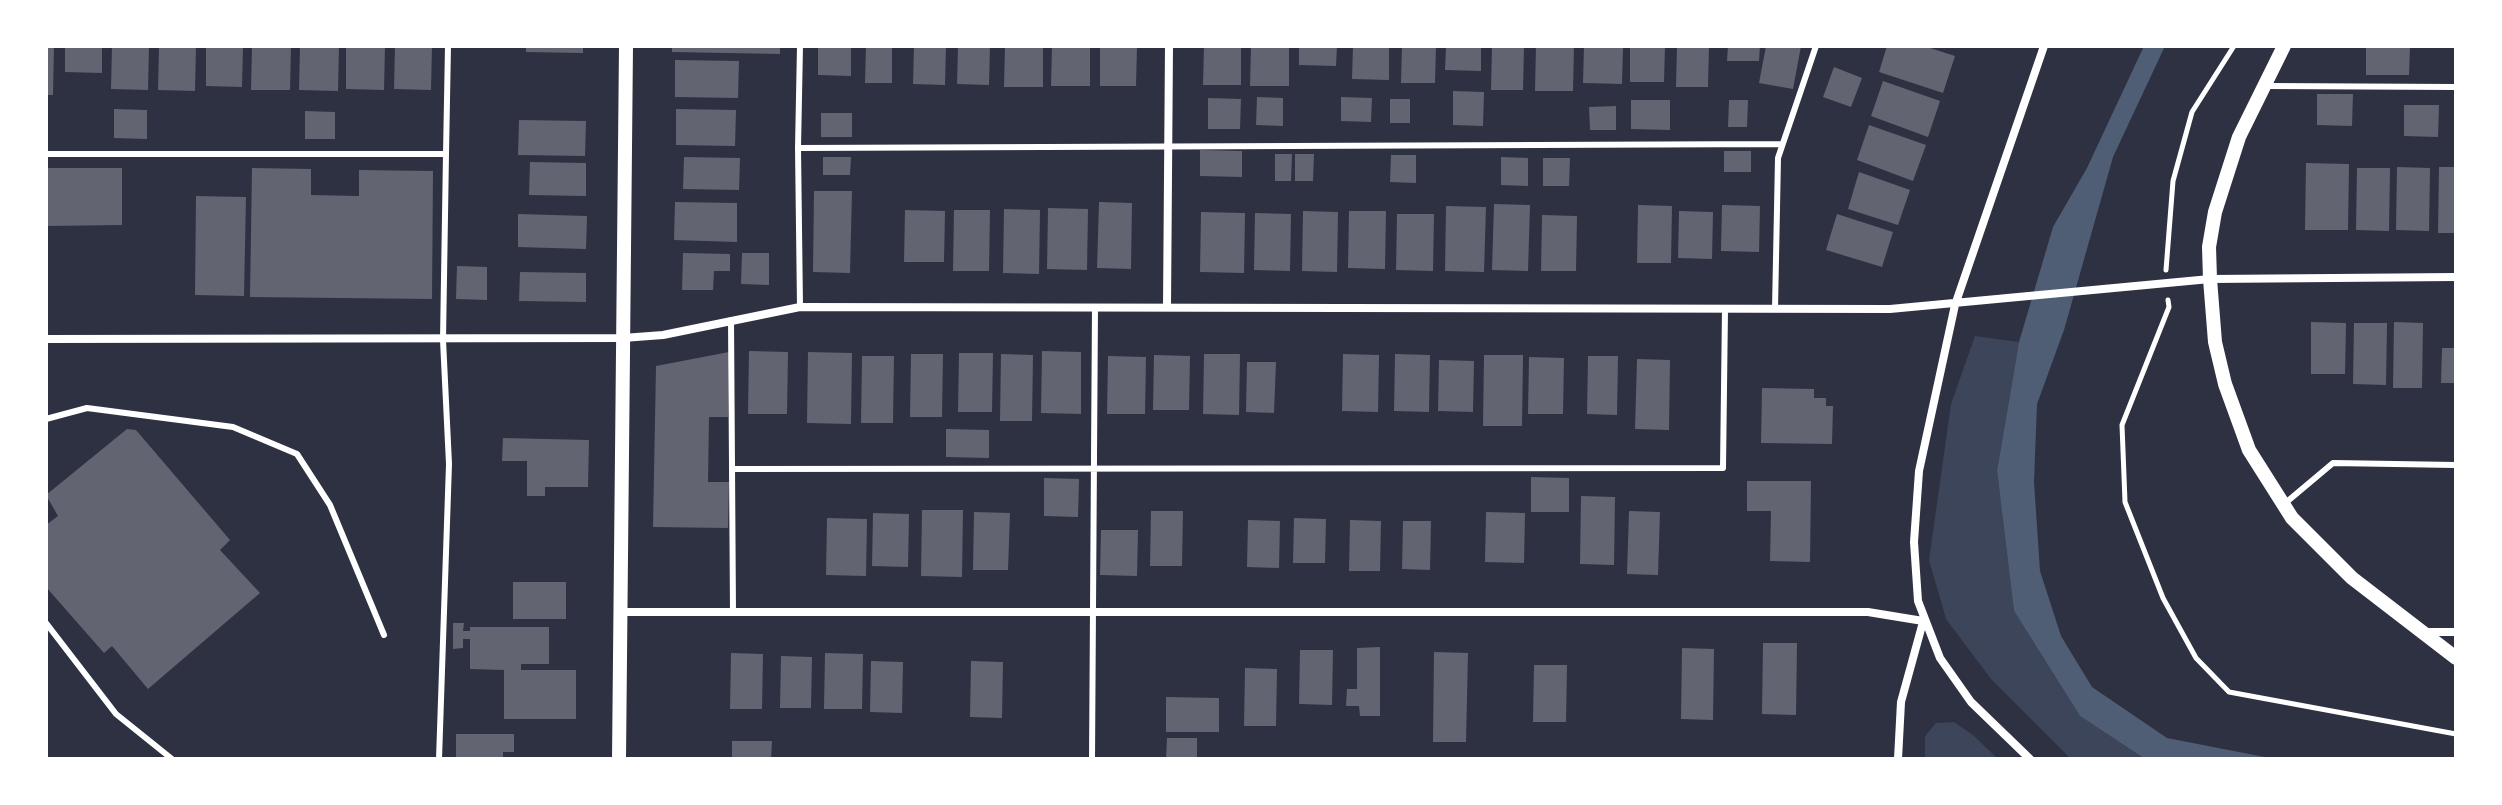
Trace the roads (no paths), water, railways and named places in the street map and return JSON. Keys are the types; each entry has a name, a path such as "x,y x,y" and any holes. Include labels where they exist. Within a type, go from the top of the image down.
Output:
{"street":[{"path":"619,759 626,46"},
{"path":"1167,307 1169,46"},
{"path":"2030,759 1957,686 1923,621 1914,571 1917,484 1930,406 1955,305 2044,46"},
{"path":"2284,46 2239,137 2221,190 2209,247 2215,342 2231,405 2249,450 2282,506 2329,557 2456,658"},
{"path":"46,339 623,338 663,335 800,307 1775,309 1955,305 2210,279 2456,277"},
{"path":"620,612 1868,612 1923,621"},
{"path":"1898,759 1901,702 1923,621"},
{"path":"2422,632 2456,632"}],"lane":[{"path":"439,759 449,464 443,340 448,46"},
{"path":"800,46 800,307"},
{"path":"1775,309 1778,158 1816,46"},
{"path":"2263,86 2456,87"},
{"path":"798,148 1782,144"},
{"path":"46,154 446,154"},
{"path":"1092,759 1095,307"},
{"path":"734,469 1723,468 1725,309"},
{"path":"731,320 733,612"},
{"path":"46,419 87,408 205,423 233,427 297,454 330,505 384,635"},
{"path":"2282,506 2333,463 2456,465"},
{"path":"46,623 116,714 172,759"}]}
